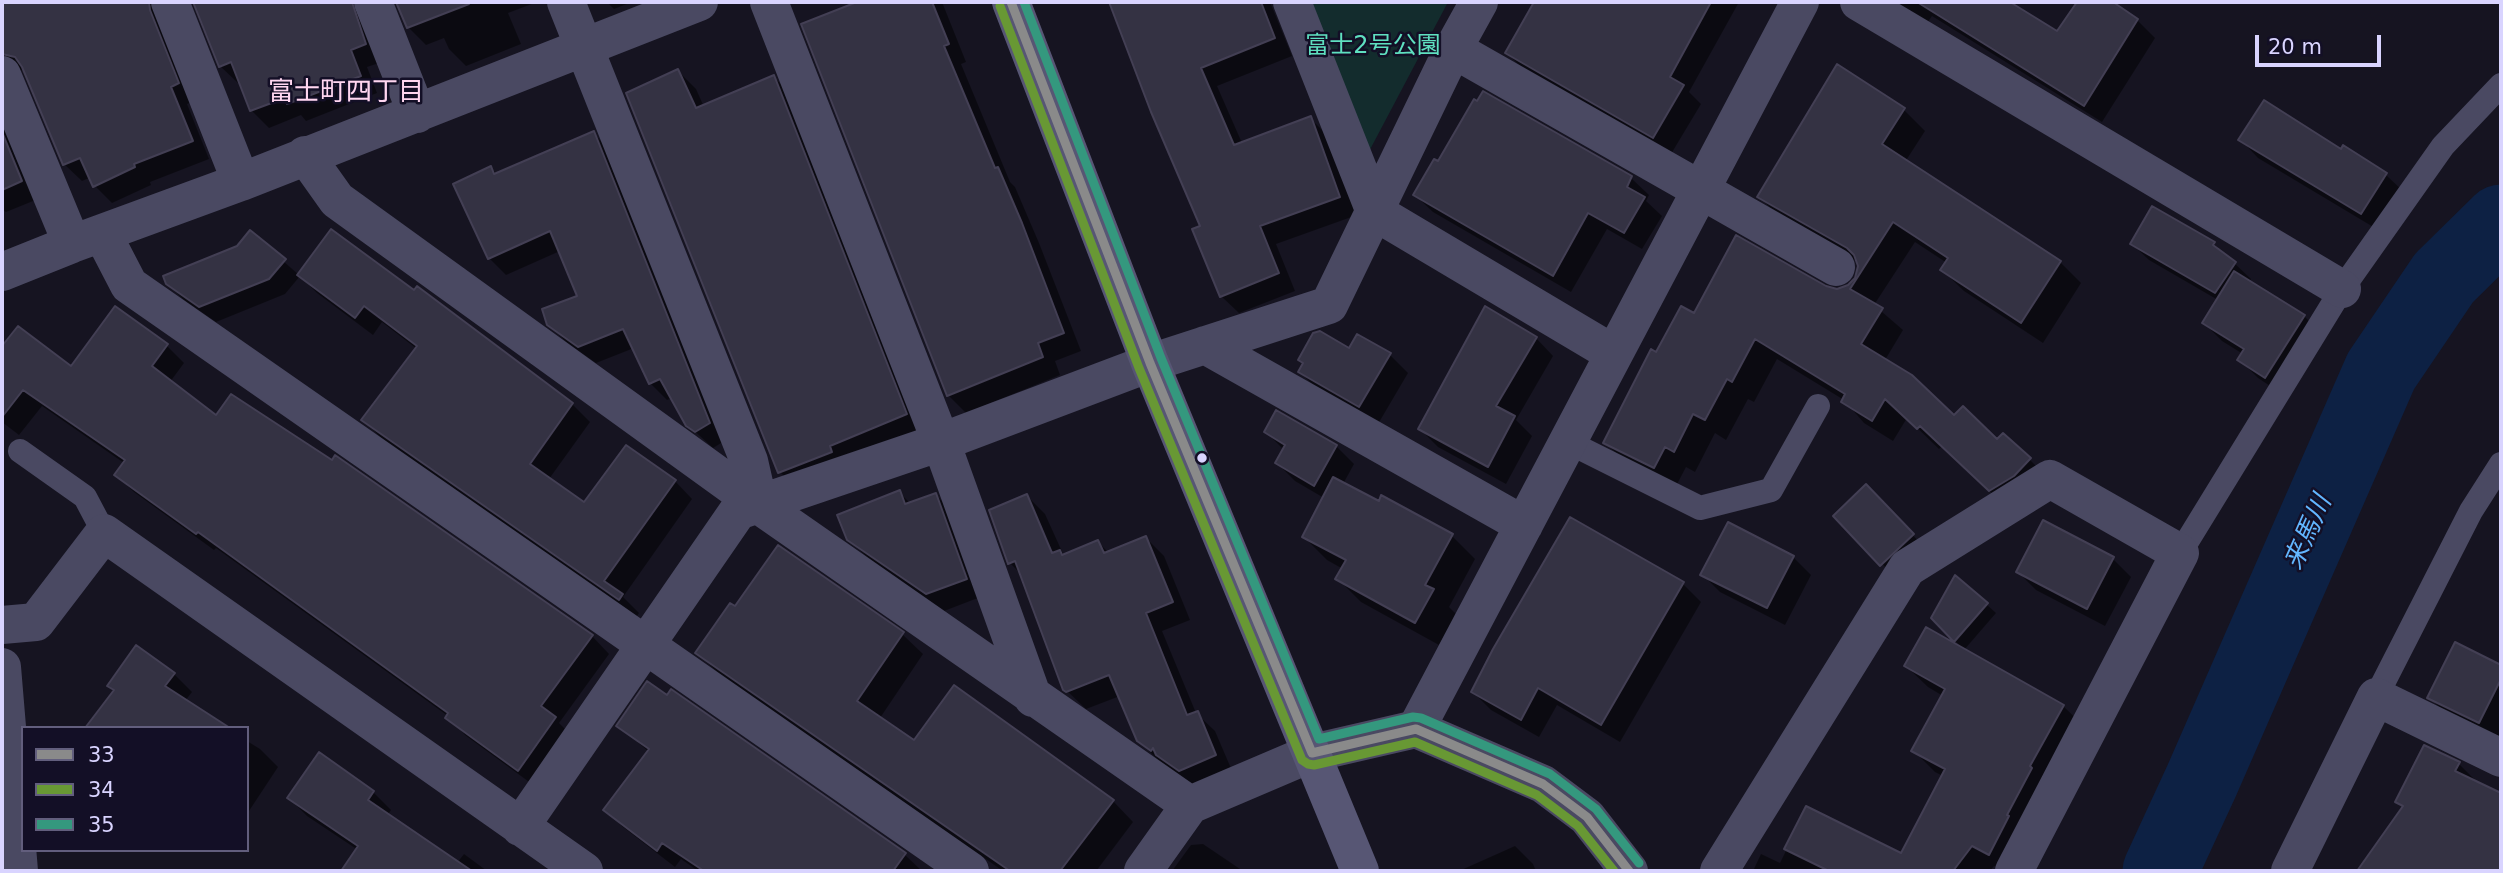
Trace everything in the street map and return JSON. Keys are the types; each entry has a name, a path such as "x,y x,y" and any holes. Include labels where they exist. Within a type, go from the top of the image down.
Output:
{"main road":[{"path":"1010,2 1150,363 1360,871"}],"street":[{"path":"170,2 241,182"},
{"path":"373,2 417,114"},
{"path":"566,2 749,461 759,505"},
{"path":"2,272 417,114 699,2"},
{"path":"769,2 941,442 1033,698"},
{"path":"1292,2 1375,212 1614,354"},
{"path":"520,827 738,511 941,442 1150,363 1329,305 1453,48 1479,2"},
{"path":"1859,2 2342,289"},
{"path":"1416,729 1701,191 1787,6"},
{"path":"1453,48 1836,267"},
{"path":"2,75 87,238 129,285 970,871"},
{"path":"305,155 337,200 759,505 1190,806"},
{"path":"1205,345 1524,525"},
{"path":"1719,871 1907,568 2050,479 2180,553 2014,871"},
{"path":"2,625 36,622 104,533 584,871"},
{"path":"2,669 19,871"},
{"path":"2290,871 2376,697 2501,758"},
{"path":"1143,871 1190,806 1312,753 1416,729 1543,784 1587,817 1629,871"}],"lane":[{"path":"2180,553 2342,289 2443,146 2501,85"},
{"path":"1568,442 1700,508 1771,490 1818,406"},
{"path":"20,451 85,497 104,533"},
{"path":"2376,697 2471,511 2501,464"}],"green space":[{"name":"富士2号公園","path":"1306,2 1448,2 1365,159"}],"building":[{"path":"2,2 149,2 179,83 171,87 193,141 134,164 135,167 93,187 80,158 63,165 22,67 15,57 2,54"},
{"path":"193,2 352,2 366,44 351,50 361,76 287,104 285,98 250,111 231,62 219,67"},
{"path":"396,2 469,2 469,4 407,28"},
{"path":"857,2 932,2 949,44 944,46 995,168 998,167 1022,223 1064,333 1038,343 1043,357 947,396 801,24"},
{"path":"1109,2 1261,2 1275,38 1201,68 1234,145 1311,116 1340,197 1260,226 1279,273 1220,297 1192,229 1200,226 1151,112"},
{"path":"1534,2 1711,2 1670,77 1684,85 1653,138 1505,53"},
{"path":"1917,2 2010,2 2057,31 2077,2 2113,2 2138,19 2084,106"},
{"path":"1837,64 1905,108 1882,144 2061,261 2021,323 1940,270 1948,258 1893,222 1850,289 1883,308 1861,344 1912,375 1954,415 1963,406 1997,439 2003,433 2031,458 2014,476 1989,491 1920,426 1917,429 1885,399 1872,421 1841,402 1845,394 1755,339 1732,382 1727,379 1705,420 1693,414 1674,452 1665,447 1654,468 1603,443 1651,349 1656,352 1681,306 1694,313 1736,235 1826,286 1837,289 1848,285 1855,278 1858,266 1854,255 1847,248 1757,197"},
{"path":"678,69 696,108 774,75 907,414 830,446 832,452 778,473 626,93"},
{"path":"1483,91 1632,176 1627,187 1645,197 1624,233 1588,213 1553,276 1413,195 1434,159 1438,161 1474,99 1477,101"},
{"path":"2264,100 2341,149 2343,145 2387,173 2361,214 2238,140"},
{"path":"594,131 710,423 695,432 686,426 660,379 649,384 623,329 578,347 547,325 542,309 577,296 550,231 488,259 453,184 491,166 494,174"},
{"path":"2,132 22,181 2,190"},
{"path":"2152,206 2215,242 2213,245 2236,262 2215,293 2130,244"},
{"path":"331,229 414,290 417,286 573,403 530,464 584,502 626,445 676,480 604,581 623,594 619,600 361,420 417,346 364,306 355,318 297,275"},
{"path":"250,230 286,259 269,279 199,307 166,284 163,276 237,246"},
{"path":"2234,271 2305,315 2265,378 2237,360 2244,349 2202,323"},
{"path":"115,306 168,344 152,366 216,415 231,394 332,460 335,455 593,635 541,706 556,717 518,771 445,718 448,713 198,532 196,534 114,475 125,460 23,390 2,417 2,346 18,326 71,366"},
{"path":"1485,306 1537,337 1496,406 1515,416 1488,467 1418,429"},
{"path":"1320,331 1349,348 1357,334 1391,353 1359,407 1298,372 1303,363 1298,360 1313,333"},
{"path":"1276,410 1337,445 1314,486 1275,463 1285,445 1264,432"},
{"path":"1333,477 1379,501 1381,495 1453,534 1425,585 1434,589 1415,623 1335,579 1346,560 1302,537"},
{"path":"1866,484 1914,534 1880,566 1833,516"},
{"path":"900,490 905,504 936,493 967,579 926,594 847,540 837,515"},
{"path":"1027,494 1052,553 1060,550 1062,555 1098,540 1104,553 1146,536 1173,602 1146,613 1187,715 1198,711 1216,755 1179,771 1156,755 1153,748 1151,751 1137,741 1109,675 1066,692 1063,690 1015,561 1008,564 989,510"},
{"path":"1570,517 1684,582 1601,725 1538,688 1521,720 1471,692"},
{"path":"2043,520 2114,557 2087,609 2016,572"},
{"path":"1728,522 1794,556 1767,608 1700,575"},
{"path":"778,545 904,632 857,701 914,740 954,685 1114,800 1060,871 1010,871 695,653 730,603 735,606"},
{"path":"1955,575 1988,603 1954,642 1931,618"},
{"path":"1926,627 2064,705 2030,766 2032,768 1989,855 1972,846 1953,871 1829,871 1784,849 1806,806 1901,853 1945,769 1911,751 1945,689 1904,666"},
{"path":"2455,642 2501,665 2501,679 2479,723 2427,698"},
{"path":"136,645 175,673 165,686 227,726 87,726 114,690 107,686"},
{"path":"647,681 667,695 671,689 906,853 893,871 704,871 662,843 657,851 603,810 649,749 616,726"},
{"path":"2424,745 2460,762 2455,771 2501,793 2501,871 2357,871 2403,806 2395,802"},
{"path":"319,752 374,791 368,800 472,871 341,871 358,846 287,798"}],"waterway":[{"name":"来馬川","path":"2160,871 2381,371 2444,278 2501,222"}],"transit line":[{"name":"33","path":"1011,2 1150,363 1312,753 1416,729 1543,784 1587,817 1629,871"},
{"name":"35","path":"1024,2 1161,358 1319,739 1413,717 1421,718 1550,774 1596,809 1639,863"},
{"name":"34","path":"1000,6 1139,368 1302,760 1314,765 1415,742 1537,795 1578,826 1614,871"}],"district":[{"name":"富士町四丁目","path":"346,93"}]}
